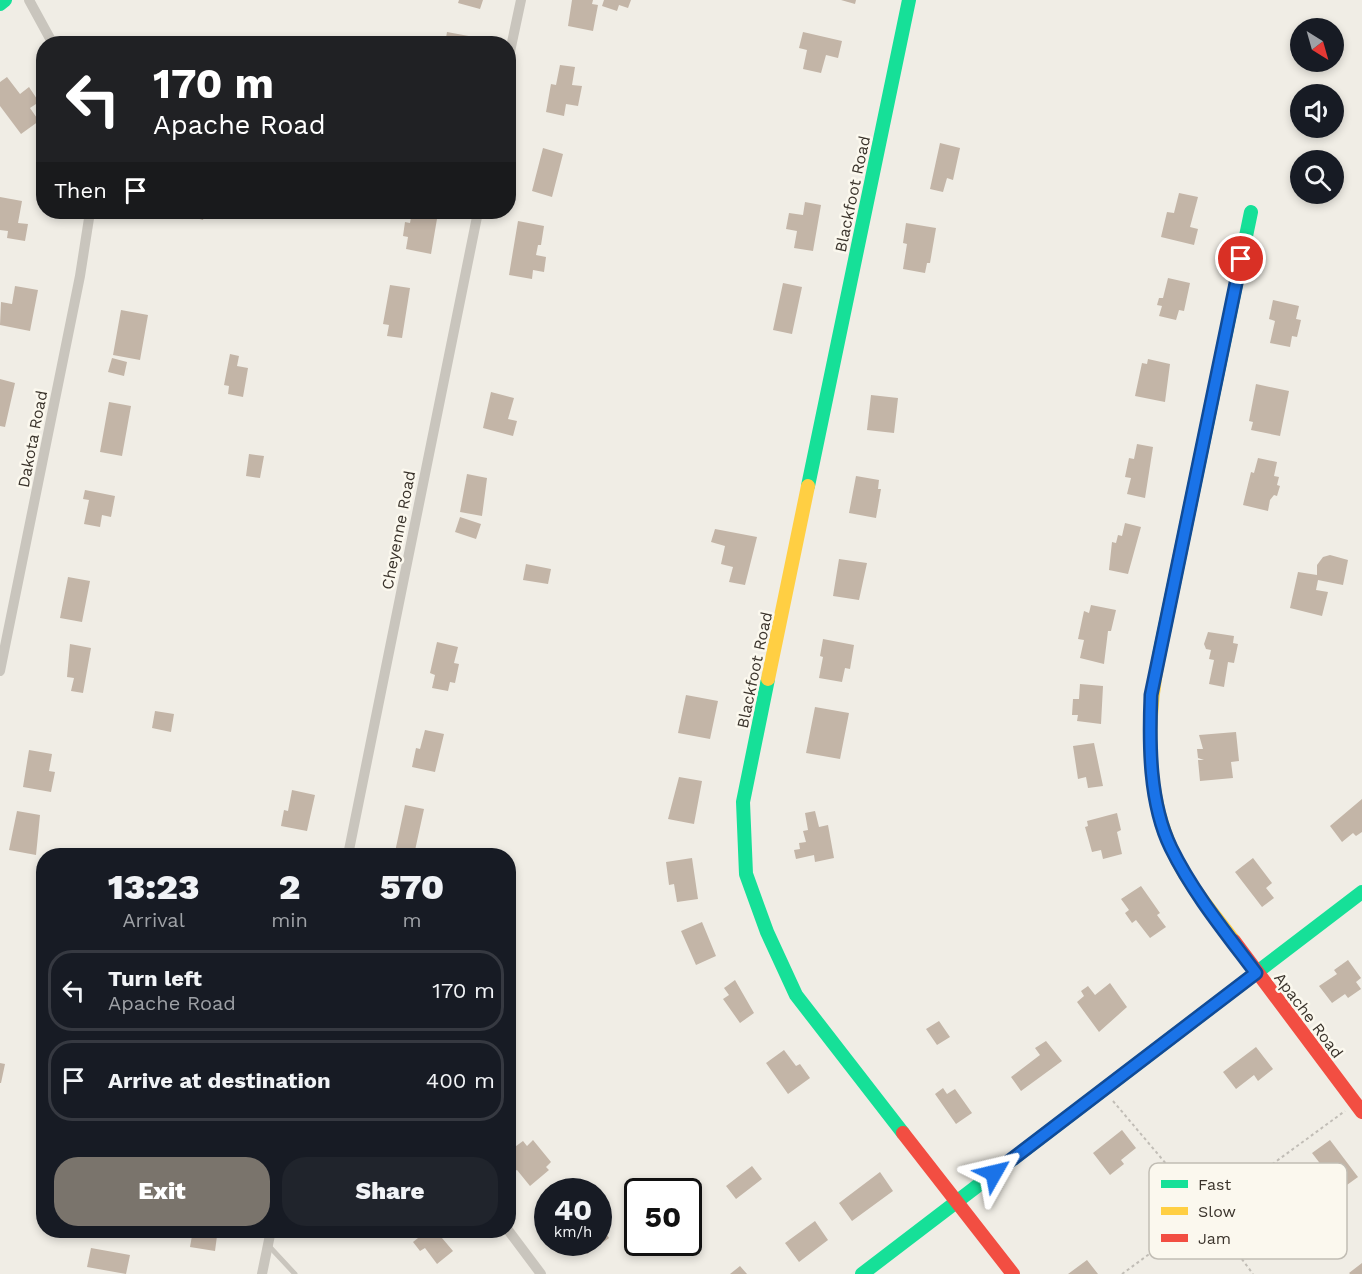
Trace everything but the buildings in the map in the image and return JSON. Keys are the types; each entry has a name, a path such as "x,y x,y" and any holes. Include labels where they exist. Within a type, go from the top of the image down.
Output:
{"street":[{"path":"0,4 5,0"},
{"path":"29,0 49,36"},
{"path":"513,36 521,0"},
{"name":"Blackfoot Road","path":"909,0 743,802 746,874 767,932 796,995 1013,1274"},
{"name":"Apache Road","path":"1251,212 1151,695 1150,740 1160,813 1170,847 1192,886 1359,1108"},
{"name":"Dakota Road","path":"0,671 78,287 89,219"},
{"name":"Cheyenne Road","path":"349,848 477,219"},
{"path":"862,1274 1362,892"},
{"path":"262,1274 269,1238"},
{"path":"514,1238 541,1274"}],"lane":[{"path":"268,1245 295,1274"}],"path":[{"path":"1103,1090 1165,1163"},
{"path":"1277,1163 1359,1108"},
{"path":"1122,1274 1149,1254"},
{"path":"1242,1259 1253,1274"}],"traffic: fast":[{"path":"0,4 5,0"},
{"path":"808,486 909,0"},
{"path":"1159,656 1251,212"},
{"path":"768,679 743,802 746,874 767,932 796,995 903,1133"},
{"path":"862,1274 1362,892"}],"traffic: slow":[{"path":"768,679 808,486"},
{"path":"1159,656 1150,731 1153,782 1164,831 1180,866 1234,941"}],"traffic: jam":[{"path":"1234,941 1362,1112"},
{"path":"903,1133 1013,1274"}],"route":[{"path":"994,1173 1256,973 1192,886 1170,847 1160,813 1150,740 1151,695 1241,259"}]}
